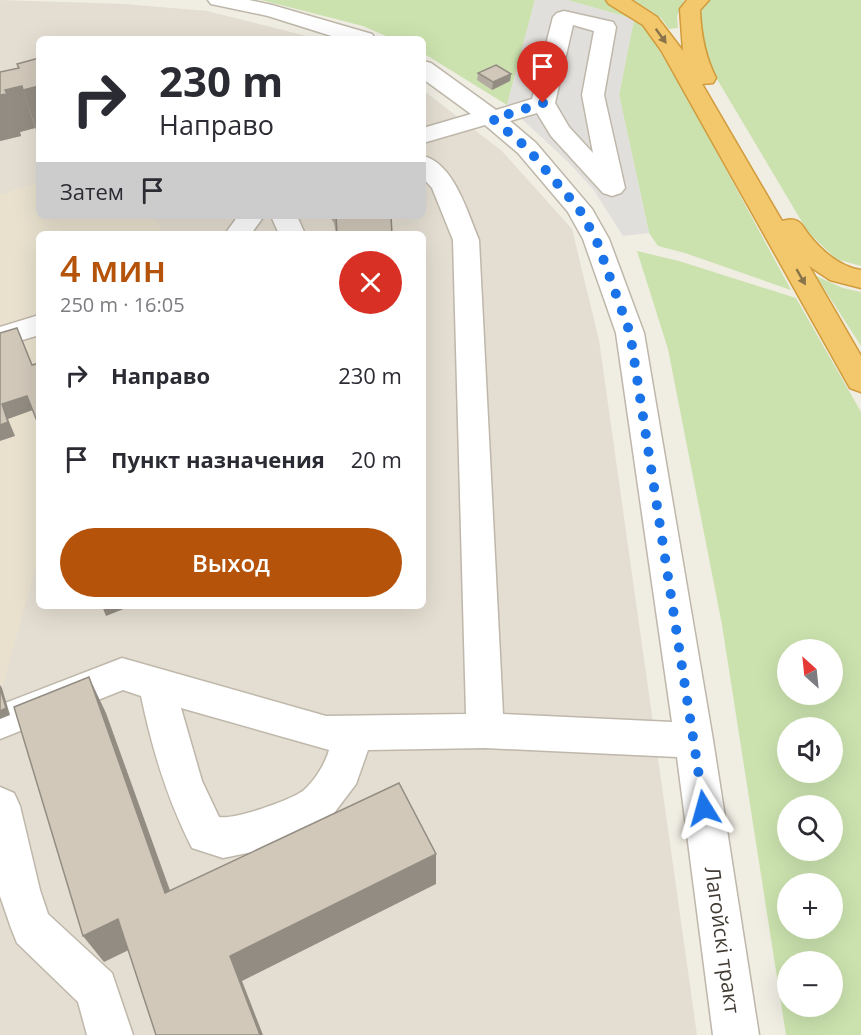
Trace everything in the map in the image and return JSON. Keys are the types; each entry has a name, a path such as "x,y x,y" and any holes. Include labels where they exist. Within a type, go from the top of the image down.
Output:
{"highway":[{"path":"616,0 650,21 671,49 861,381"},
{"path":"699,0 690,9 690,39 695,61 792,230 812,255 832,270 861,279"}],"street":[{"path":"218,0 272,11 354,36"},
{"path":"564,17 605,27 593,95 612,188 559,131 543,103 564,17"},
{"name":"Лагойскі тракт","path":"426,70 491,117 527,148 579,209 596,239 630,333 694,740 736,1035"},
{"path":"426,135 543,103"},
{"path":"426,166 444,186 466,240 485,731"},
{"path":"0,337 36,326"},
{"path":"0,722 122,674 326,733 485,731 694,740"},
{"path":"158,686 166,728 193,811 206,834 223,838 257,831 317,804 342,771 354,733"},
{"path":"0,806 19,890 32,928 96,989 110,1035"}],"shaded area":[{"path":"0,0 124,4 207,11 306,36 36,36 36,219 426,219 426,92 502,151 572,229 599,340 697,1035 0,1035"},
{"path":"535,0 567,0 634,19 619,95 649,233 623,236 593,189 568,162 507,105"},
{"path":"36,183 36,219 156,219 162,231 36,231 36,566 3,685 0,686 0,195"}],"green space":[{"path":"261,0 535,0 507,105 426,55 426,36 386,36 363,26"},
{"path":"567,0 611,0 641,19 694,110 791,290 685,253 658,246 649,233 619,95 634,19"},
{"path":"634,0 684,0 677,16 678,28 669,29 661,18"},
{"path":"710,0 861,0 861,266 836,259 808,232 708,64 699,31 702,8"},
{"path":"637,251 679,261 796,298 861,412 861,1035 786,1035 783,1017 843,1017 843,951 777,951 777,977 722,625 668,349"},
{"path":"816,276 843,288 861,292 861,346"}],"building":[{"path":"36,59 36,87 23,90 22,86 5,90 7,94 0,95 0,72 19,68 17,64"},
{"path":"496,65 511,74 493,82 478,73"},
{"path":"336,219 391,219 392,231 337,231"},
{"path":"17,328 32,365 36,364 36,418 27,396 2,404 8,422 0,425 0,333"},
{"path":"89,677 165,893 399,783 436,854 230,956 260,1035 156,1035 118,919 83,936 14,707"},
{"path":"0,688 6,708 0,711"}],"route":[{"path":"543,103 493,119 527,148 579,209 596,239 630,333 704,808"}]}
